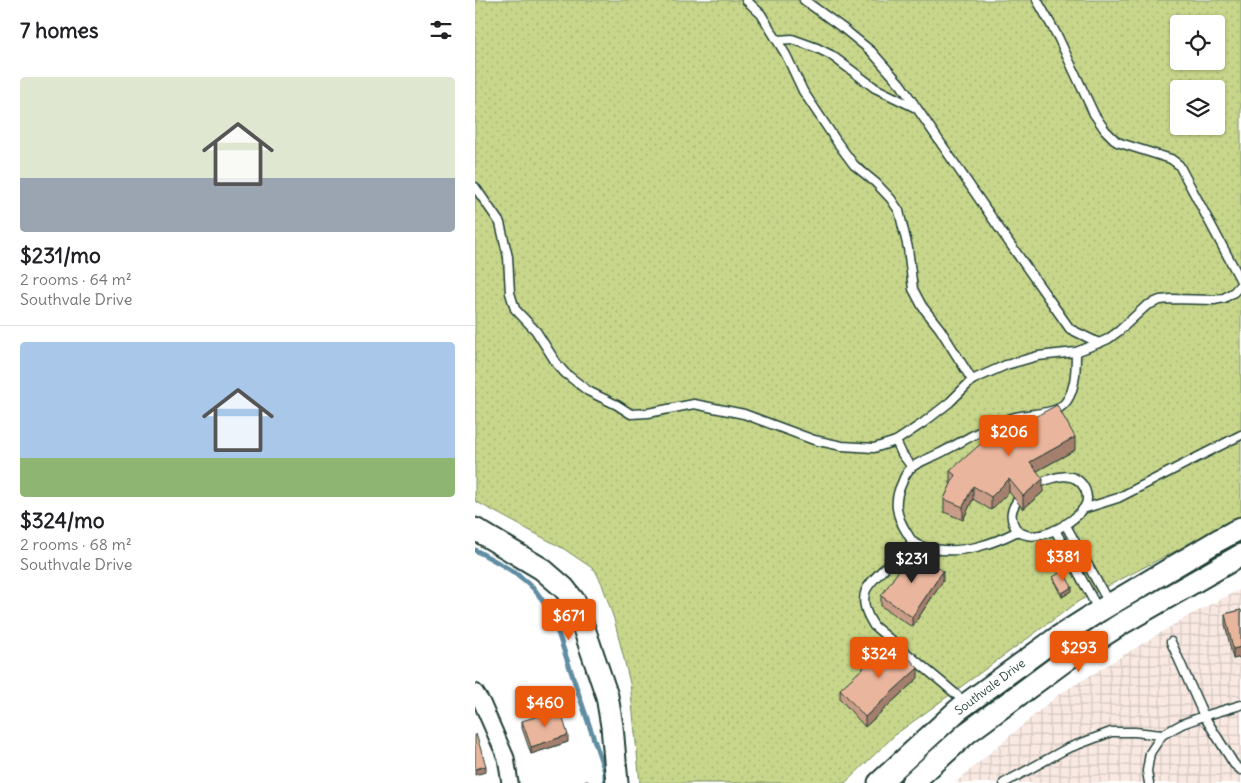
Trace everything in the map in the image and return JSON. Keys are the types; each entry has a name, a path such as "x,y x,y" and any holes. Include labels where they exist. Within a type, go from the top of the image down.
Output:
{"street":[{"name":"Southvale Drive","path":"879,783 967,704 1058,637 1241,528"},
{"path":"475,529 542,569 564,588 575,602 607,696 613,726 617,783"},
{"name":"Southvale Drive","path":"912,783 967,733 1070,657 1121,624 1241,555"},
{"path":"475,692 482,703 506,758 510,783"}],"lane":[{"path":"746,0 756,4 803,91 837,142 854,165 876,183 899,211 908,248 913,290 972,380"},
{"path":"804,0 871,51 901,85 1070,329 1099,343"},
{"path":"475,187 499,223 508,257 510,293 515,308 536,331 557,364 588,392 617,405 631,414 648,413 694,404 743,414 814,440 842,446 874,448 896,441 950,402 972,380 1006,365 1038,356 1076,352 1099,343 1119,331 1146,306 1160,300 1214,300 1224,298 1234,292 1241,282 1179,166 1171,160 1117,142 1105,130 1094,114 1058,36 1037,0"},
{"path":"777,40 792,39 817,48 831,55 875,88 918,109"},
{"path":"1018,531 997,541 966,550 944,551 923,548 913,542 902,525 897,510 897,493 905,476 912,467 989,426 1016,417 1046,412 1060,407 1069,398 1075,376 1076,352"},
{"path":"1083,509 1117,498 1241,435"},
{"path":"896,441 902,454 912,467"},
{"path":"1017,501 1012,510 1014,525 1018,531 1026,535 1036,536 1055,530 1065,524 1083,509 1086,504 1088,497 1085,488 1078,480 1069,476 1059,476 1037,484"},
{"path":"1065,524 1104,608"},
{"path":"1055,530 1104,608"},
{"path":"913,542 866,589 864,603 866,615 874,626 967,704"},
{"path":"1171,642 1204,716 1233,764 1241,770"},
{"path":"1149,783 1147,771 1150,753 1162,735 1181,724 1241,705"},
{"path":"1004,783 1066,749 1111,732 1162,735"}],"shaded area":[{"path":"1241,589 1241,783 955,783 1058,695 1188,616"}],"green space":[{"path":"475,0 1241,0 1241,517 1079,601 896,734 845,783 640,783 630,683 614,619 595,570 564,549 475,501"}],"building":[{"path":"1057,405 1075,437 1030,462 1043,479 1023,496 1009,479 991,497 973,486 963,507 944,499 955,475 950,471 995,431 999,436"},
{"path":"913,550 943,571 912,617 881,596"},
{"path":"1063,571 1072,587 1062,593 1053,577"},
{"path":"1241,610 1241,647 1233,649 1225,614"},
{"path":"893,641 918,668 865,717 840,689"},
{"path":"560,709 568,735 531,747 522,721"},
{"path":"475,734 486,766 475,769"}],"waterway":[{"path":"475,550 506,567 528,583 540,596 553,618 605,772 605,783"}]}
